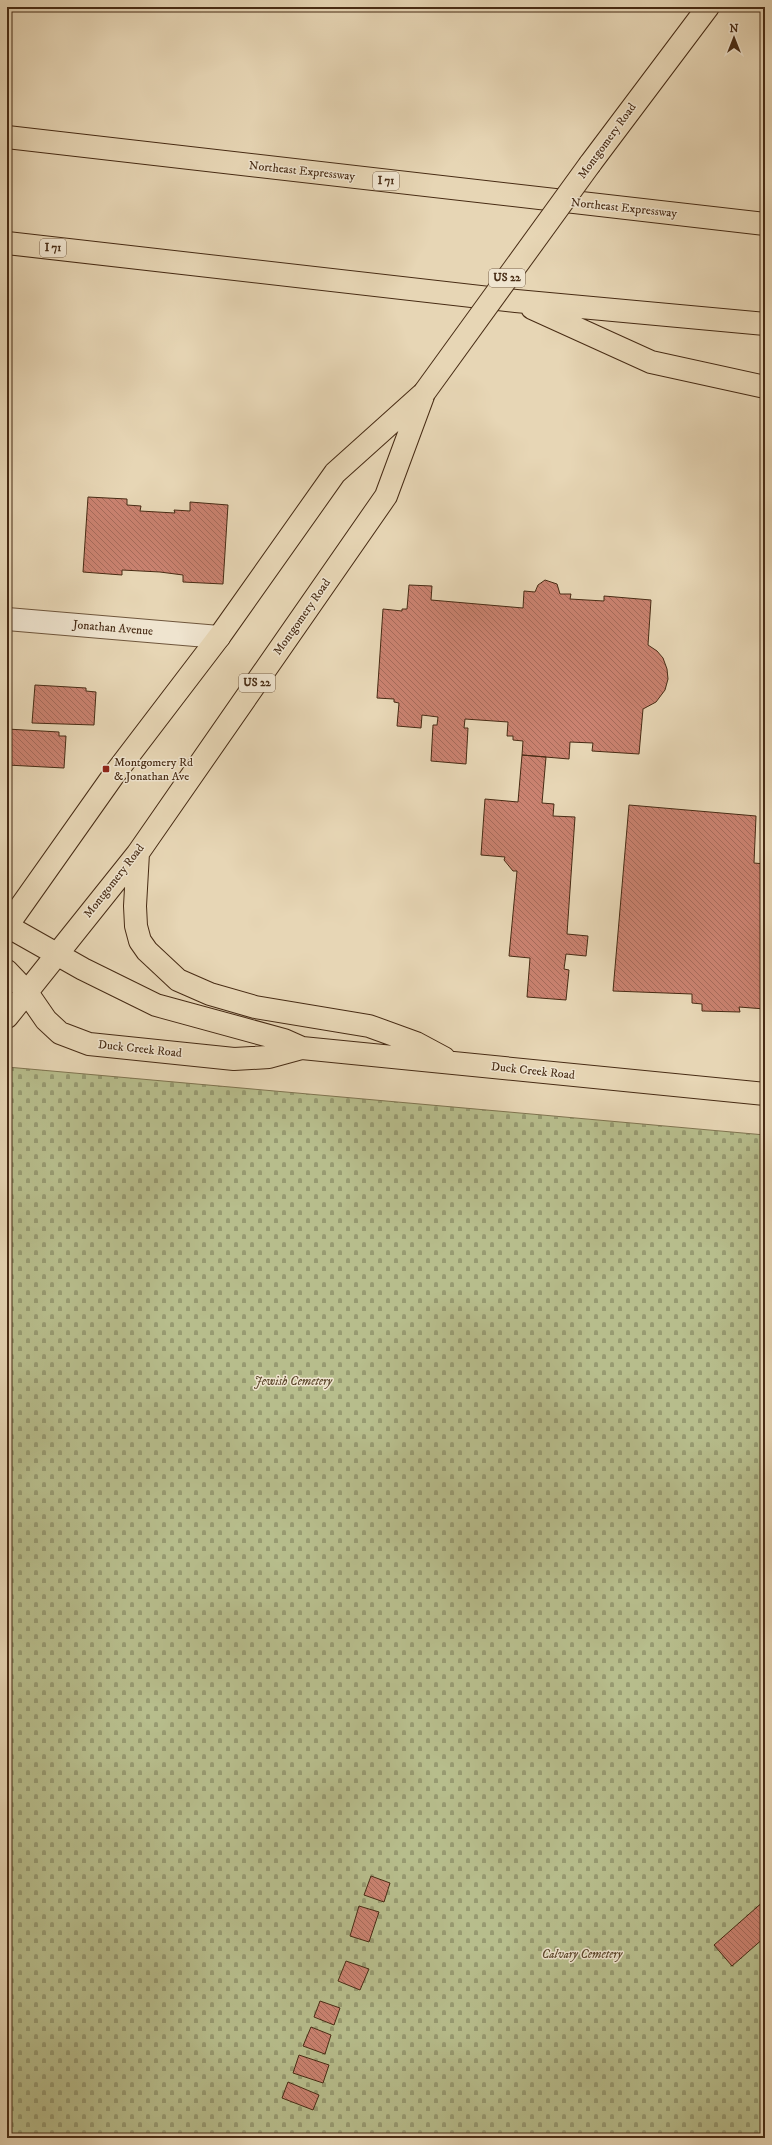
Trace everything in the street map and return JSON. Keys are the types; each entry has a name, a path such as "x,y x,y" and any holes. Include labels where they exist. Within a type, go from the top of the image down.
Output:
{"main road":[{"name":"Montgomery Road","path":"7,926 113,776 219,637 335,472 424,392 623,118 708,7"},
{"name":"Northeast Expressway","path":"7,137 765,224"},
{"name":"I 71","path":"7,243 516,301 765,324"},
{"path":"516,301 651,362 765,387"},
{"name":"Montgomery Road","path":"7,1017 26,991 138,853 386,496 424,392"},
{"path":"138,853 135,906 136,926 140,941 147,951 178,980 210,994 255,1007 369,1026 416,1043 454,1063"},
{"name":"Duck Creek Road","path":"7,926 56,954 156,1005 284,1040 302,1048 765,1094"},
{"name":"Duck Creek Road","path":"7,971 26,991 46,1020 60,1033 89,1044 234,1059 269,1057 302,1048"}],"street":[{"name":"Jonathan Avenue","path":"7,620 219,637"}],"green space":[{"name":"Jewish Cemetery","path":"7,1067 765,1135 765,2138 7,2138"}],"building":[{"path":"88,497 127,499 127,505 141,506 140,511 175,513 174,510 190,511 190,502 228,505 223,584 183,582 183,575 160,572 122,570 122,575 83,572"},
{"path":"545,580 557,584 560,594 571,594 570,599 604,601 604,596 651,600 648,645 657,651 663,658 667,669 668,679 665,690 656,702 643,709 639,754 592,751 593,743 570,742 569,759 522,755 523,741 513,740 513,736 507,736 508,722 465,719 464,728 468,728 466,764 431,761 433,725 437,725 438,717 422,715 421,728 397,726 399,703 394,702 394,699 377,698 383,609 402,611 402,609 407,609 409,585 432,586 431,600 523,608 524,591 535,592 538,585"},
{"path":"35,685 86,688 86,691 96,692 94,725 32,723"},
{"path":"7,729 59,732 59,736 66,736 64,768 7,765"},
{"path":"522,755 546,757 542,803 554,804 553,816 575,817 567,934 588,936 586,956 566,954 564,969 569,970 566,1000 527,997 530,958 509,956 517,871 513,871 504,860 505,857 481,855 485,799 518,802"},
{"path":"629,805 756,816 754,863 765,864 765,1009 739,1007 740,1012 702,1011 702,1004 692,1003 692,994 613,991"},
{"path":"371,1876 390,1883 384,1902 364,1895"},
{"path":"765,1900 765,1937 732,1966 714,1945"},
{"path":"359,1906 379,1912 369,1942 350,1936"},
{"path":"346,1961 369,1969 360,1990 338,1981"},
{"path":"320,2001 340,2008 334,2025 314,2017"},
{"path":"311,2027 331,2035 325,2054 303,2046"},
{"path":"299,2055 329,2065 323,2083 293,2073"},
{"path":"288,2082 319,2095 313,2110 282,2098"}],"place":[{"name":"Montgomery Rd & Jonathan Ave","path":"106,769"}],"park label":[{"name":"Calvary Cemetery","path":"582,1954"}]}
